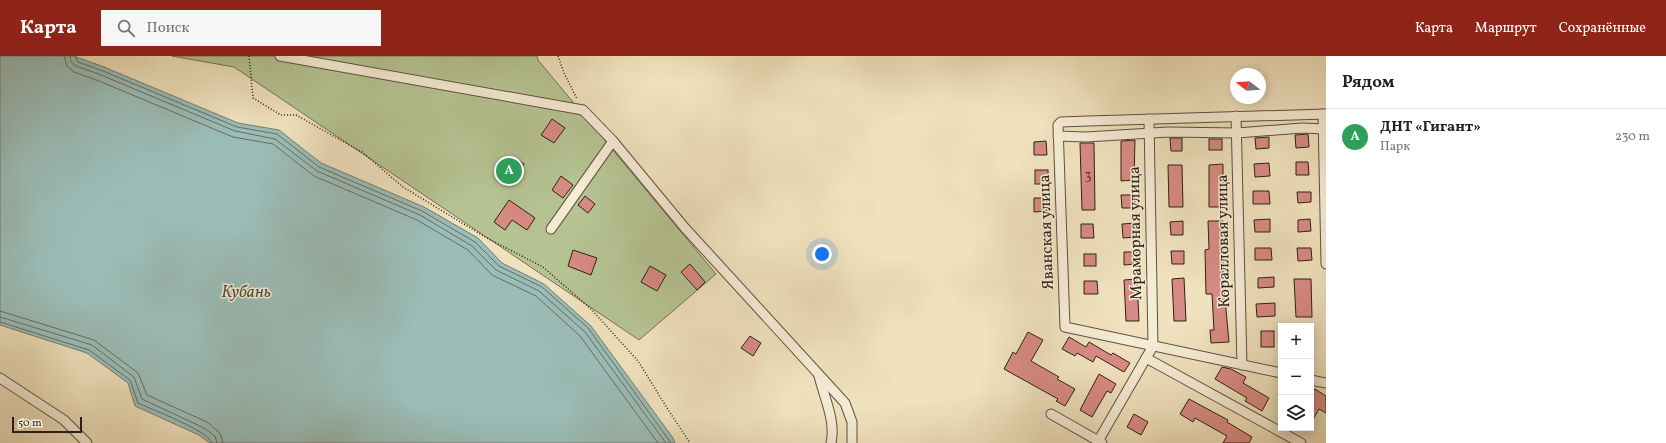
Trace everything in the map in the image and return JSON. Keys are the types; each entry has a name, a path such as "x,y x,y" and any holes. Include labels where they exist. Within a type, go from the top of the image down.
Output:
{"street":[{"path":"280,56 583,110 613,141 686,228 845,403 852,422 852,443"},
{"path":"1325,129 1302,128 1237,133 1168,132 1086,137 1058,136 1058,124 1061,122 1324,114 1325,129 1326,264"},
{"name":"Коралловая улица","path":"1236,116 1242,365"},
{"name":"Мраморная улица","path":"1149,119 1153,346"},
{"name":"Яванская улица","path":"1058,136 1065,327 1153,346"},
{"path":"552,229 613,141"},
{"path":"1051,414 1099,442 1153,346 1278,372"},
{"path":"1146,358 1301,443"},
{"path":"819,376 833,433 831,443"},
{"path":"0,378 64,420 87,443"},
{"path":"1314,381 1326,383"}],"path":[{"path":"249,56 253,98 281,115 296,115 362,152 403,187 485,237 543,267 592,310 638,361 690,443"},
{"path":"558,56 564,73 583,110"}],"green space":[{"path":"172,56 537,56 538,60 716,274 639,340 234,67"}],"water":[{"name":"Кубань","path":"0,56 74,56 238,123 279,130 321,163 424,207 478,238 502,263 544,284 591,326 673,438 675,443 210,443 199,435 135,406 128,383 87,353 0,325"}],"building":[{"path":"552,119 565,128 554,143 541,135"},
{"path":"1308,134 1309,147 1296,148 1295,135"},
{"path":"1269,137 1269,148 1256,149 1255,138"},
{"path":"1170,138 1182,138 1182,151 1171,151"},
{"path":"1209,139 1222,139 1222,150 1209,150"},
{"path":"1135,140 1134,180 1121,181 1121,141"},
{"path":"1046,141 1047,155 1034,155 1034,142"},
{"path":"1080,143 1094,143 1095,210 1082,210"},
{"path":"515,158 524,164 513,182 504,176"},
{"path":"1296,162 1308,162 1309,175 1296,175"},
{"path":"1269,163 1270,176 1255,177 1254,164"},
{"path":"1223,164 1223,207 1209,207 1209,165"},
{"path":"1168,165 1182,165 1183,207 1169,207"},
{"path":"1035,170 1048,170 1048,184 1035,184"},
{"path":"561,176 573,185 563,198 552,190"},
{"path":"1253,191 1269,191 1270,204 1253,204"},
{"path":"1297,192 1311,192 1311,202 1298,203"},
{"path":"1121,195 1135,195 1135,208 1122,208"},
{"path":"585,196 595,204 588,213 578,205"},
{"path":"1034,198 1047,198 1047,211 1034,212"},
{"path":"509,200 535,218 527,230 512,220 505,230 494,222"},
{"path":"1270,219 1270,232 1255,232 1254,220"},
{"path":"1310,219 1311,231 1298,232 1298,220"},
{"path":"1183,221 1183,235 1171,235 1170,222"},
{"path":"1208,221 1223,221 1223,277 1229,342 1211,343 1210,330 1214,330 1212,294 1206,294 1205,250 1209,249"},
{"path":"1136,223 1136,237 1123,238 1122,224"},
{"path":"1081,224 1093,224 1094,238 1081,238"},
{"path":"1255,248 1271,248 1272,260 1255,260"},
{"path":"1297,248 1311,248 1312,260 1298,261"},
{"path":"573,250 597,258 591,275 568,266"},
{"path":"1171,251 1184,251 1184,264 1172,264"},
{"path":"1124,252 1137,252 1137,264 1124,265"},
{"path":"1084,254 1096,254 1096,266 1084,266"},
{"path":"690,264 705,282 697,290 681,272"},
{"path":"650,266 666,275 657,291 641,282"},
{"path":"1274,277 1274,287 1258,288 1258,278"},
{"path":"1184,278 1186,321 1174,321 1172,279"},
{"path":"1137,279 1139,321 1126,321 1124,280"},
{"path":"1294,279 1311,279 1312,317 1296,317"},
{"path":"1084,281 1097,281 1098,294 1084,294"},
{"path":"1275,303 1275,316 1257,317 1256,304"},
{"path":"1261,331 1274,331 1274,347 1261,347"},
{"path":"1028,332 1043,340 1031,361 1059,377 1057,379 1075,389 1065,406 1056,401 1058,399 1004,369 1013,352 1016,354"},
{"path":"750,336 761,343 753,356 741,348"},
{"path":"1069,337 1086,347 1089,342 1111,355 1113,353 1130,363 1124,372 1096,356 1093,362 1077,353 1075,356 1062,349"},
{"path":"1222,367 1231,369 1246,377 1243,383 1269,398 1262,411 1245,401 1247,398 1215,379"},
{"path":"1099,374 1116,384 1111,393 1107,391 1092,417 1080,410"},
{"path":"1315,389 1326,396 1326,413 1319,409 1314,418 1314,395"},
{"path":"1189,399 1228,420 1227,422 1252,437 1249,443 1223,443 1227,436 1195,418 1193,422 1180,414"},
{"path":"1134,414 1148,422 1141,435 1127,427"}],"place":[{"name":"ДНТ «Гигант»","path":"509,171"}]}
